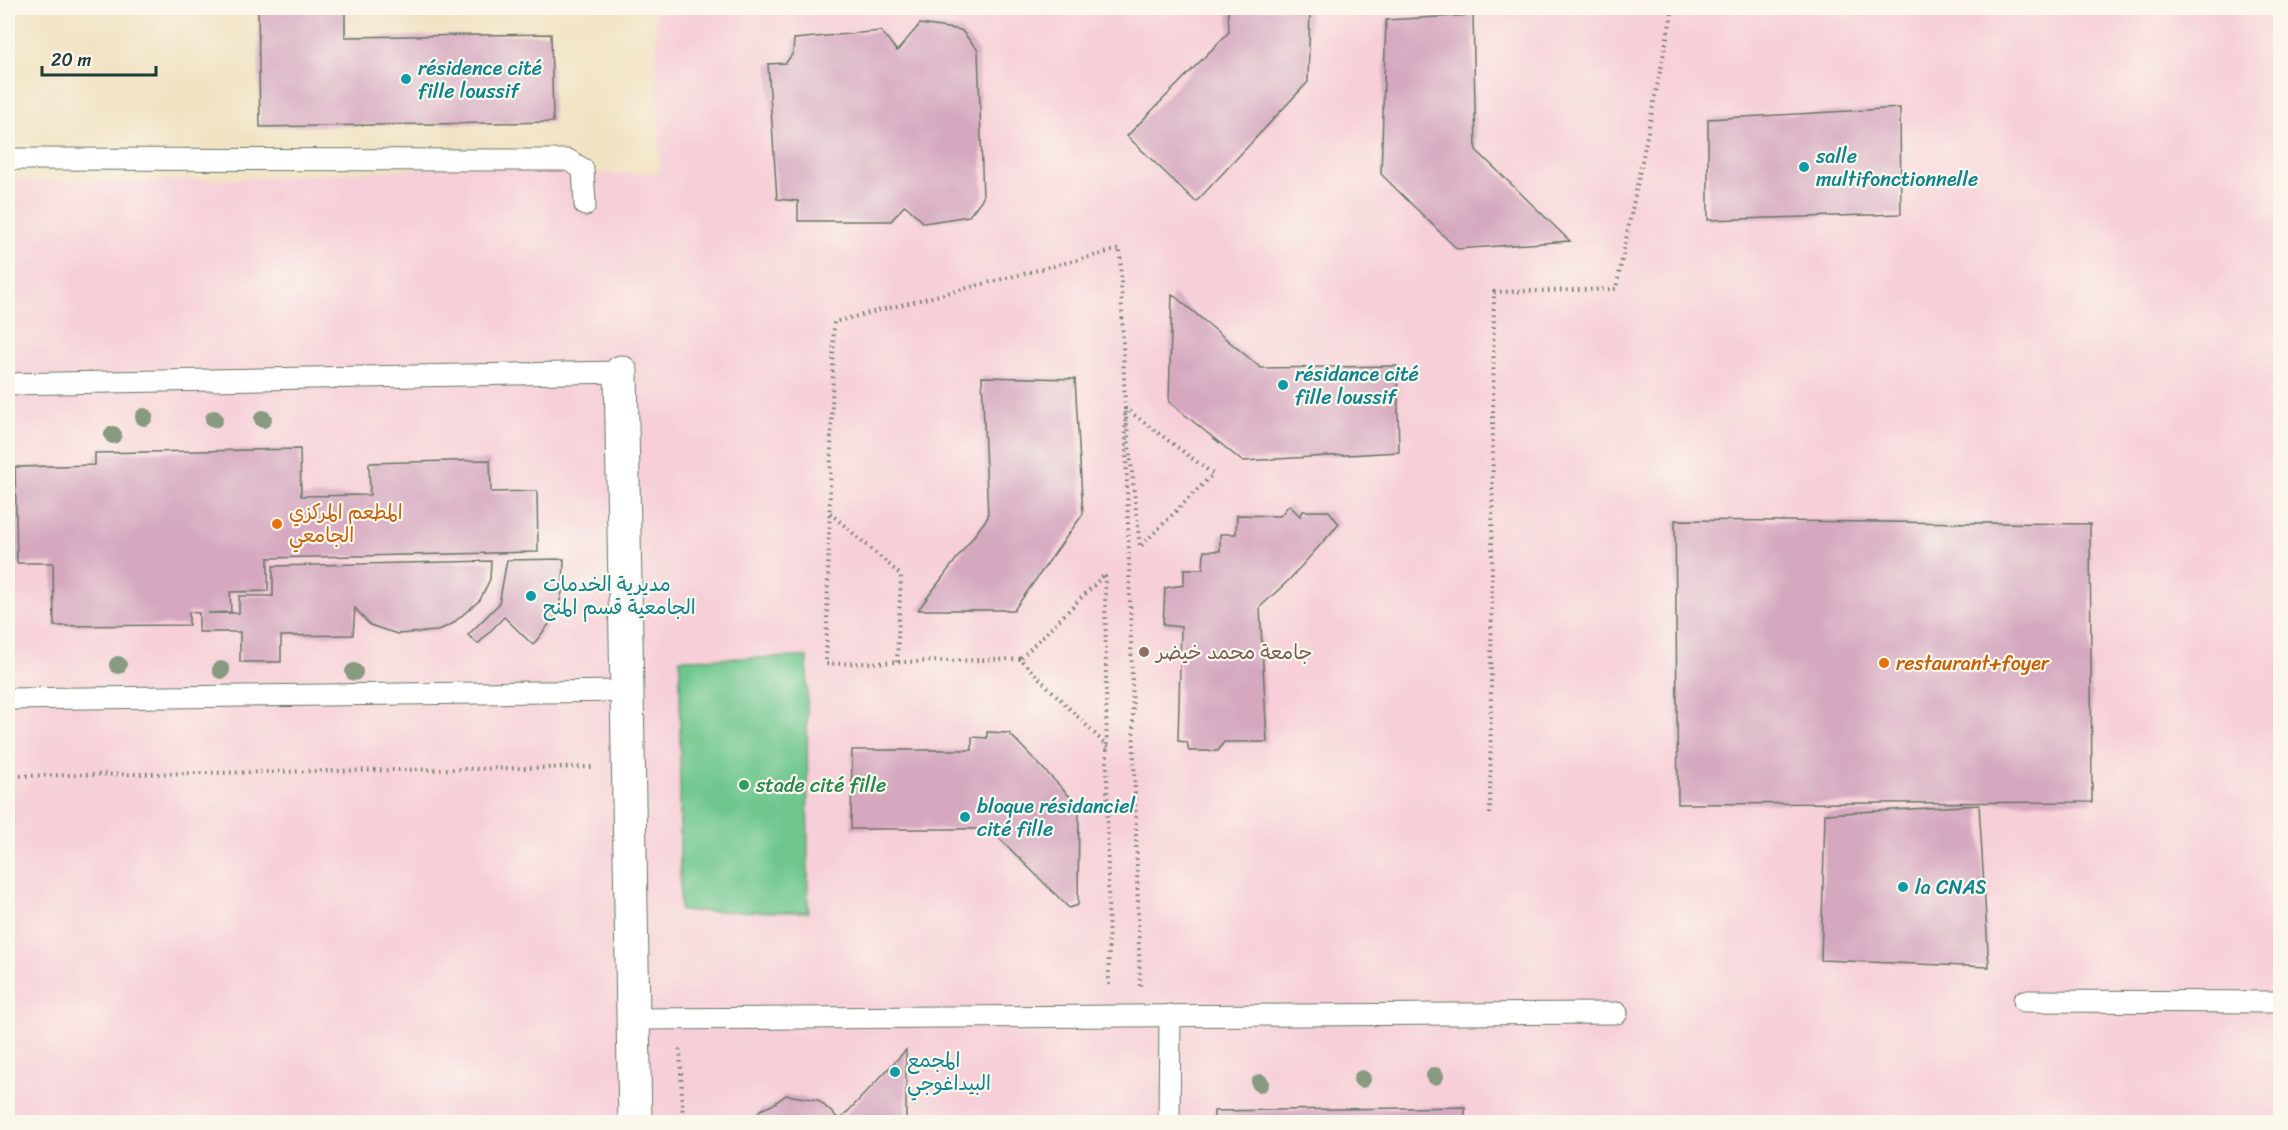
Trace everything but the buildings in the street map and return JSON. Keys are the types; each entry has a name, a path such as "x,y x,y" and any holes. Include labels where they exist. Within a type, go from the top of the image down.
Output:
{"street":[{"path":"621,372 634,1122"}],"lane":[{"path":"8,159 568,160 583,169 585,205"},
{"path":"8,384 621,372"},
{"path":"8,699 626,691"},
{"path":"2024,1001 2280,1002"},
{"path":"633,1019 1617,1013"},
{"path":"1169,1122 1170,1016"}],"path":[{"path":"1490,814 1494,292 1616,289 1673,8"},
{"path":"1110,1016 1106,574 1020,659 826,664 834,322 1120,249 1141,1016"},
{"path":"1125,408 1213,474 1140,547 1134,489 1125,408"},
{"path":"829,512 901,575 897,662"},
{"path":"1020,659 1108,747"},
{"path":"8,776 593,767"}],"shaded area":[{"name":"جامعة محمد خيضر","path":"655,8 2280,8 2280,1122 8,1122 8,182 241,179 568,160 580,174 660,173"}],"green space":[{"name":"stade cité fille","path":"807,657 808,912 680,911 680,659"}],"place":[{"name":"résidence cité fille loussif","path":"406,79"},
{"name":"salle multifonctionnelle","path":"1804,167"},
{"name":"résidance cité fille loussif","path":"1283,385"},
{"name":"المطعم المركزي الجامعي","path":"277,524"},
{"name":"مديرية الخدمات الجامعية قسم المنح","path":"531,596"},
{"name":"جامعة محمد خيضر","path":"1144,652"},
{"name":"restaurant+foyer","path":"1884,663"},
{"name":"stade cité fille","path":"744,785"},
{"name":"bloque résidanciel cité fille","path":"965,817"},
{"name":"la CNAS","path":"1903,887"},
{"name":"المجمع البيداغوجي","path":"895,1072"}]}
